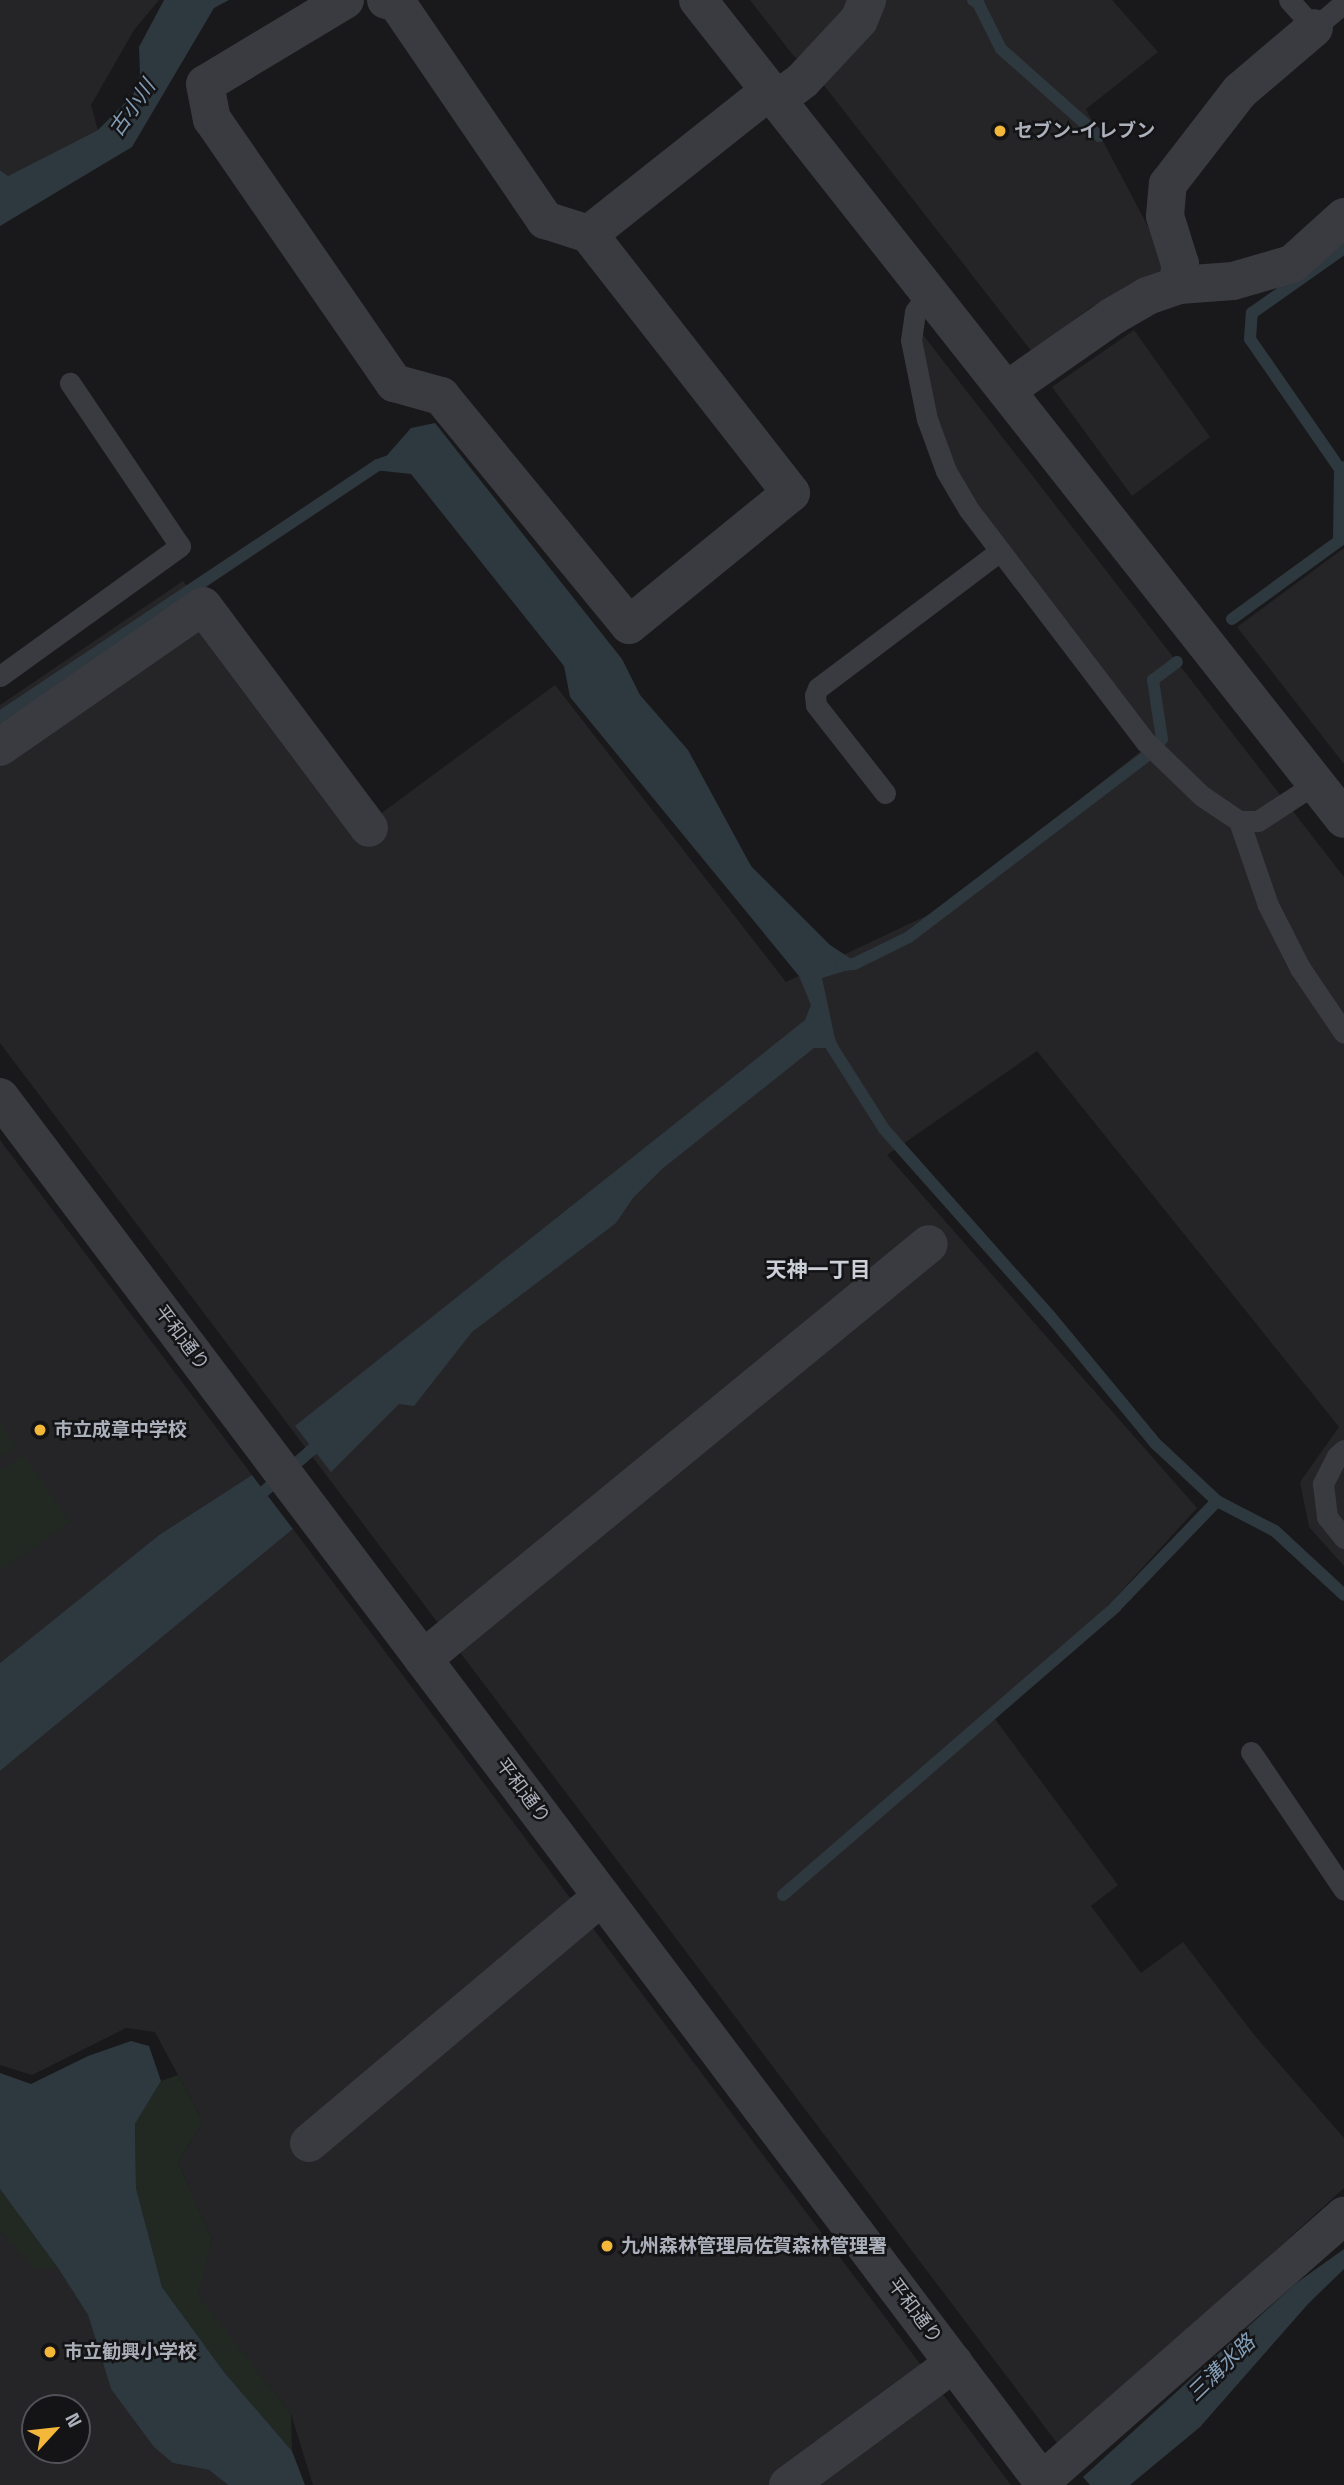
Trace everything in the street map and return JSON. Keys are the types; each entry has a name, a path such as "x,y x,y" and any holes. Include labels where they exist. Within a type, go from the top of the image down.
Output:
{"street":[{"path":"345,0 205,84 212,119 394,383 441,397 629,625 790,493 589,234 545,220 397,3 386,0"},
{"path":"698,0 1343,815"},
{"path":"589,234 775,94 803,80 859,20 866,0"},
{"path":"1179,285 1180,264 1165,216 1168,184 1240,91 1314,28"},
{"path":"1007,390 1113,316 1147,296 1179,285 1233,281 1292,264 1344,217"},
{"path":"0,747 203,606 369,828"},
{"name":"平和通り","path":"0,1097 1043,2483"},
{"path":"424,1658 929,1244"},
{"path":"309,2143 602,1896"},
{"path":"1043,2483 1344,2216"},
{"path":"788,2485 954,2362"}],"lane":[{"path":"1289,0 1314,28 1344,3"},
{"path":"929,291 915,312 911,340 927,419 946,471 969,510 1153,748 1202,796 1239,821 1258,821 1316,783"},
{"path":"0,676 180,546 69,383"},
{"path":"884,793 816,705 815,695 818,688 1000,551"},
{"path":"1239,821 1268,905 1300,968 1344,1033"},
{"path":"1344,1450 1337,1457 1323,1484 1327,1517 1344,1538"},
{"path":"1251,1752 1344,1890"}],"shaded area":[{"path":"0,0 159,0 134,30 91,105 98,130 8,176 0,170"},
{"path":"750,0 1112,0 1158,52 1086,109 1172,272 1091,307 1032,352 823,84 792,54"},
{"path":"1134,330 1210,437 1132,496 1052,387"},
{"path":"920,331 1344,877 1344,1566 1309,1527 1300,1482 1339,1427 1037,1051 887,1155 1197,1508 1102,1612 989,1711 1118,1885 1091,1906 1141,1973 1183,1942 1255,2036 1344,2138 1344,2188 1060,2447 0,1043 0,705 183,581 364,826 555,685 786,982 945,907 1141,751 972,513 939,435"},
{"path":"1344,548 1344,764 1237,627"},
{"path":"0,1140 252,1475 159,1535 0,1663"},
{"path":"0,1422 16,1446 0,1457"},
{"path":"23,1455 70,1522 0,1571 0,1471"},
{"path":"293,1529 1011,2485 313,2485 291,2414 197,2295 212,2240 178,2162 203,2122 155,2032 126,2028 32,2075 0,2065 0,1771"},
{"path":"178,2075 203,2122 178,2162 212,2240 198,2295 291,2414 292,2451 224,2372 162,2287 136,2188 135,2124 161,2081"},
{"name":"市立勧興小学校","path":"0,2189 58,2268 88,2315 111,2389 173,2463 209,2470 228,2485 0,2485"},
{"path":"0,2189 58,2268 35,2269 0,2230"}],"water":[{"name":"古小川","path":"164,0 229,0 214,8 132,147 0,226 0,170 8,176 98,130 133,95 140,75 139,47"},
{"path":"435,423 622,659 640,695 688,750 751,866 830,945 862,966 822,978 837,1048 814,1048 662,1169 633,1198 616,1223 472,1332 414,1406 399,1404 331,1472 295,1426 805,1020 811,1005 799,976 570,697 564,666 411,474 374,470 411,428"},
{"path":"252,1475 293,1529 0,1771 0,1663 159,1535"},
{"path":"131,2041 149,2046 161,2081 135,2124 136,2188 162,2287 224,2372 292,2451 305,2485 228,2485 209,2470 173,2463 154,2447 111,2389 88,2315 58,2268 0,2189 0,2073 31,2084 88,2056"},
{"name":"三溝水路","path":"1344,2249 1344,2269 1308,2304 1200,2427 1130,2485 1090,2485 1083,2477 1295,2284"}],"waterway":[{"path":"973,0 978,3 1001,49 1099,136"},
{"path":"1340,469 1250,339 1252,313 1344,248"},
{"path":"0,717 378,465 395,459"},
{"path":"1232,619 1339,541 1340,469 1344,467"},
{"path":"841,965 854,964 909,937 1149,754 1162,739 1153,680 1177,662"},
{"path":"827,1035 884,1129 1050,1316 1156,1444 1217,1501 1275,1531 1344,1595"},
{"path":"253,1501 324,1439"},
{"path":"783,1895 1115,1607 1217,1501"}],"place":[{"name":"セブン-イレブン","path":"1000,131"},
{"name":"市立成章中学校","path":"40,1430"},
{"name":"九州森林管理局佐賀森林管理署","path":"607,2246"},
{"name":"市立勧興小学校","path":"50,2352"}],"district":[{"name":"天神一丁目","path":"818,1270"}]}
